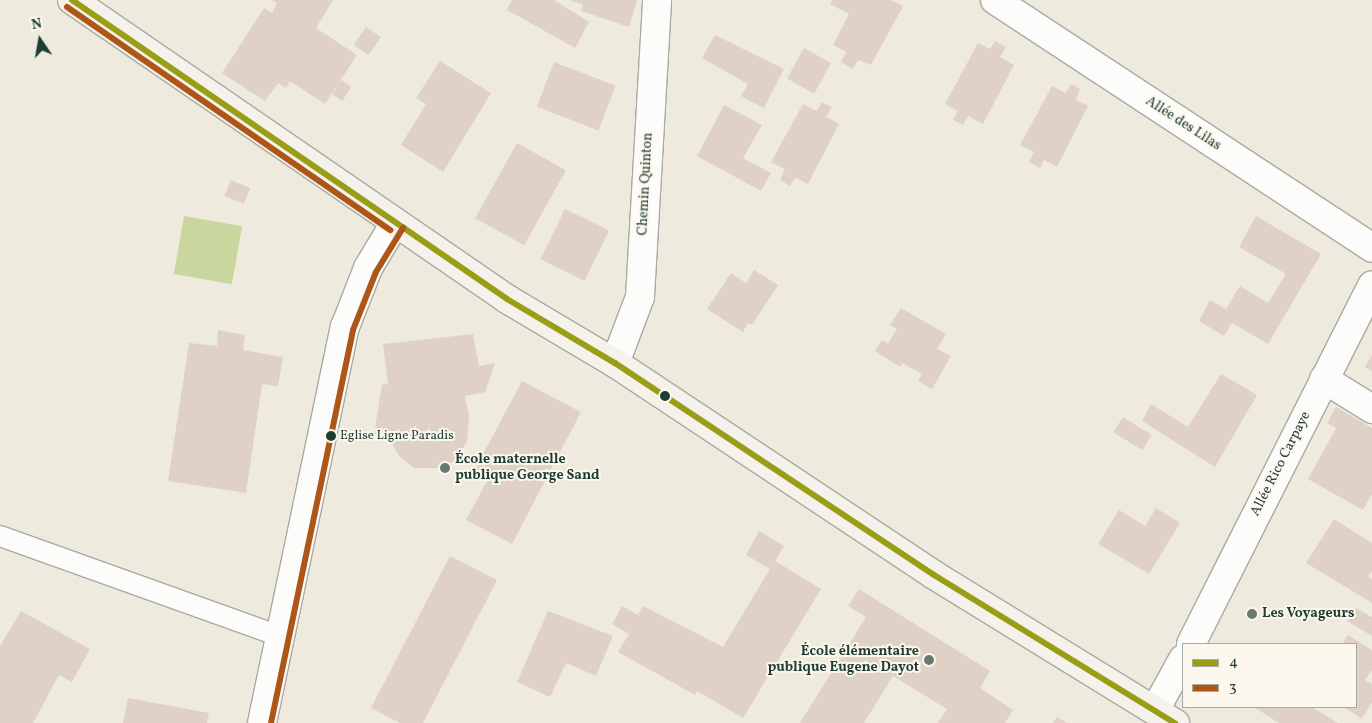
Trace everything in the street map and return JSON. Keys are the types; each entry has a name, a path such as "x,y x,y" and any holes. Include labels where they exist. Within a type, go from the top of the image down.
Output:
{"main road":[{"path":"72,0 507,299 615,363 934,575 1165,717"}],"street":[{"name":"Chemin Quinton","path":"615,363 640,297 657,0"},
{"name":"Allée des Lilas","path":"995,0 1372,248"},
{"path":"262,723 345,327 368,268 395,223"},
{"name":"Allée Rico Carpaye","path":"1192,643 1372,285"},
{"path":"1324,379 1372,409"},
{"path":"1165,717 1182,662"}],"lane":[{"path":"0,536 279,636"}],"green space":[{"path":"184,216 242,226 232,284 174,274"}],"building":[{"path":"272,0 333,0 316,28 357,55 325,104 290,81 286,88 278,83 265,101 222,73 264,8 272,13 277,3"},
{"path":"512,0 554,0 589,22 575,48 507,10"},
{"path":"569,0 637,0 629,27 581,11 583,5"},
{"path":"832,0 891,0 903,6 871,65 858,60 853,69 841,62 846,52 833,45 849,14 830,4"},
{"path":"366,27 381,37 369,55 354,45"},
{"path":"715,35 784,69 764,108 741,96 748,84 702,58"},
{"path":"995,41 1006,47 1000,57 1014,65 983,124 968,116 963,125 953,120 958,111 945,104 978,43 990,49"},
{"path":"804,48 831,63 814,94 787,79"},
{"path":"440,61 491,93 443,172 401,145 426,104 416,98"},
{"path":"554,62 616,86 598,130 537,107"},
{"path":"341,80 351,86 343,101 332,95"},
{"path":"1071,84 1080,89 1076,100 1088,106 1057,167 1044,160 1040,168 1029,162 1034,152 1020,145 1052,86 1066,93"},
{"path":"822,102 832,107 826,117 839,124 808,184 795,178 790,186 780,180 785,169 771,162 803,104 817,111"},
{"path":"724,105 762,125 743,158 771,173 761,191 697,156"},
{"path":"517,143 566,170 524,245 475,218"},
{"path":"231,180 250,188 244,204 224,196"},
{"path":"565,209 609,230 584,281 540,259"},
{"path":"1256,216 1321,254 1268,344 1232,323 1224,336 1199,321 1210,300 1226,309 1240,286 1268,303 1286,274 1239,247"},
{"path":"754,270 778,285 752,325 748,323 743,332 707,309 731,273 746,283"},
{"path":"901,308 946,334 937,349 951,356 932,389 918,381 922,374 902,363 900,367 875,351 882,340 888,343 897,329 890,325"},
{"path":"218,330 245,335 243,350 283,357 278,386 262,384 246,493 168,481 189,343 217,346"},
{"path":"473,334 479,366 495,363 485,392 465,396 469,415 467,442 456,460 441,468 414,468 399,456 392,444 391,432 374,434 382,385 388,384 383,344"},
{"path":"1372,355 1372,371 1365,367"},
{"path":"1221,374 1257,395 1215,467 1142,421 1151,404 1188,427"},
{"path":"522,381 581,412 512,544 466,520 488,479 474,471"},
{"path":"1336,407 1372,428 1372,494 1363,510 1308,479 1336,428 1327,423"},
{"path":"1123,417 1152,435 1142,450 1113,432"},
{"path":"1156,508 1180,523 1149,574 1098,544 1119,510 1145,526"},
{"path":"1334,519 1372,543 1372,571 1368,576 1372,579 1372,603 1306,563"},
{"path":"759,531 784,546 775,561 821,589 743,718 697,691 695,695 618,652 629,634 612,624 622,606 638,615 643,606 723,647 770,569 746,555"},
{"path":"450,556 497,580 423,723 400,723 371,708"},
{"path":"859,589 990,671 980,688 1013,710 1005,723 938,723 947,709 893,676 864,723 800,723 866,617 848,606"},
{"path":"1356,608 1372,617 1372,636 1347,621"},
{"path":"21,611 90,649 72,682 59,675 33,723 0,723 0,646"},
{"path":"548,611 613,636 596,676 566,663 550,697 517,682"},
{"path":"1348,635 1372,650 1372,670 1365,680 1372,684 1372,702 1362,719 1346,708 1357,708 1357,643 1343,643"},
{"path":"128,698 209,713 207,723 123,723"},
{"path":"1256,708 1314,708 1338,723 1279,723"},
{"path":"1057,717 1067,723 1053,723"}],"transit line":[{"name":"4","path":"72,0 507,299 615,363 934,575 1175,723"},
{"name":"3","path":"67,7 390,230"},
{"name":"3","path":"271,723 353,330 376,272 403,228"}],"place":[{"name":"Eglise Ligne Paradis","path":"331,436"},
{"name":"École maternelle publique George Sand","path":"445,468"},
{"name":"Les Voyageurs","path":"1252,614"},
{"name":"École élémentaire publique Eugene Dayot","path":"929,660"}]}
